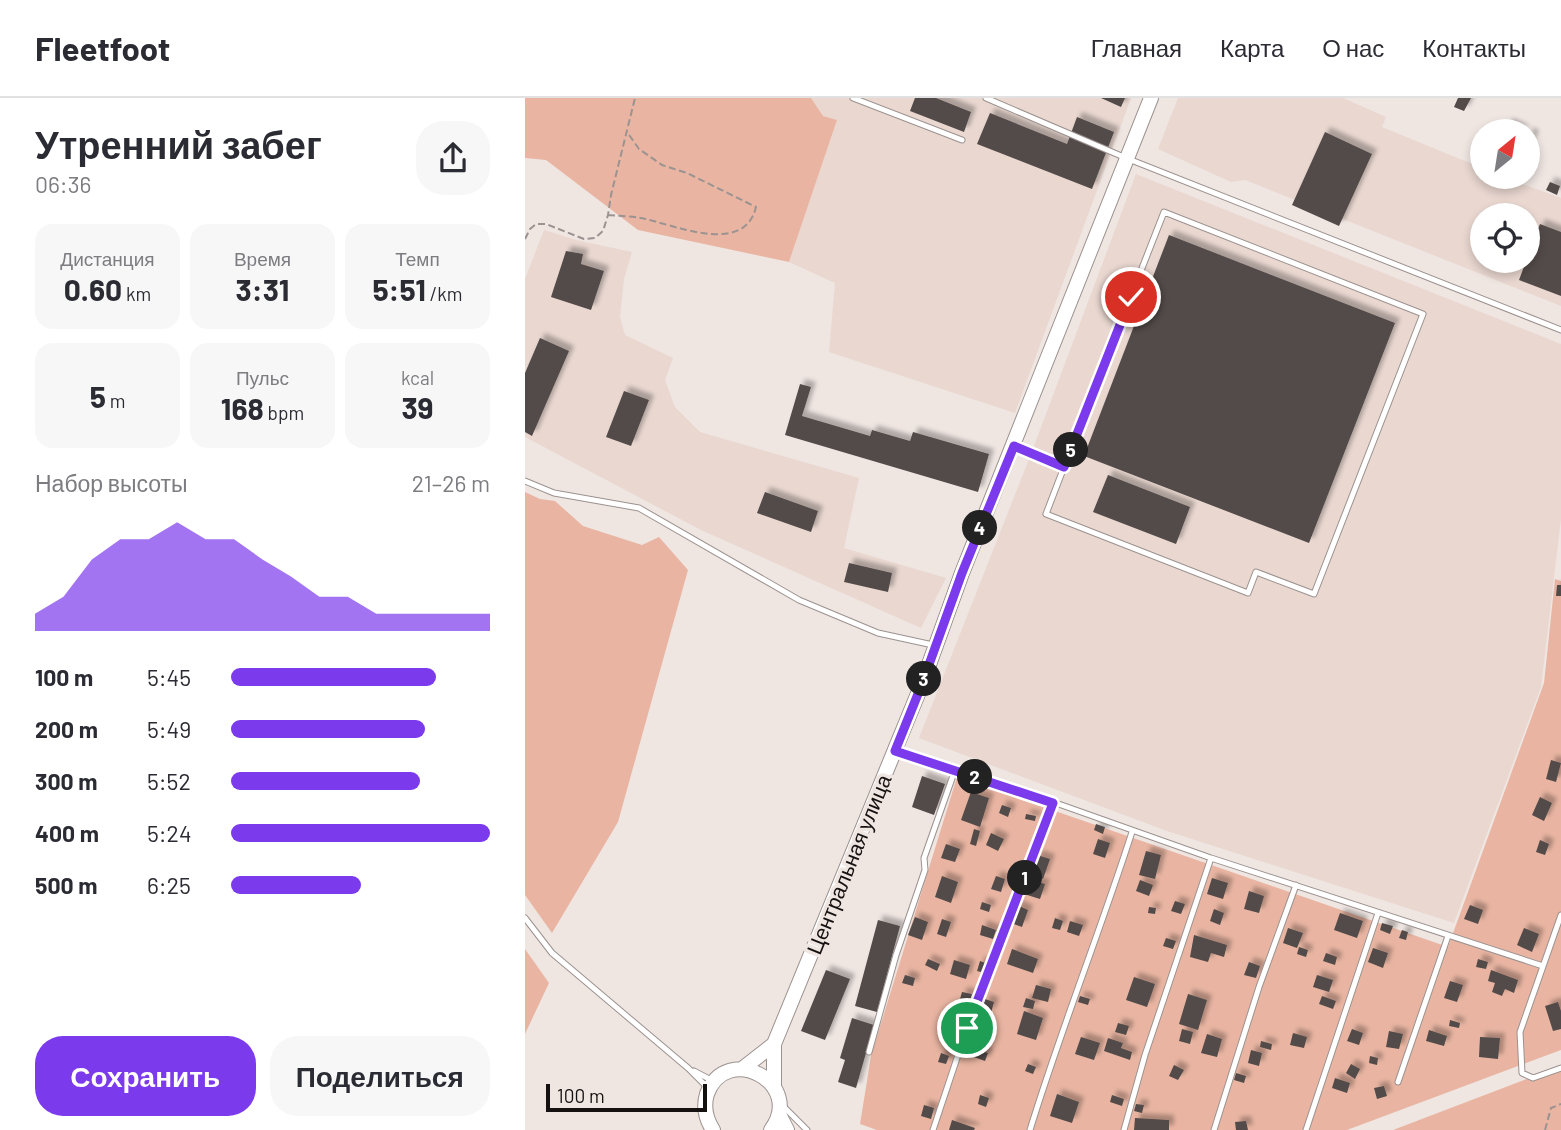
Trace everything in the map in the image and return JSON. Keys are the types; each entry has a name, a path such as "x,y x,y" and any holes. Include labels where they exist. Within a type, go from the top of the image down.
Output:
{"main road":[{"name":"Центральная улица","path":"775,1044 895,751 962,573 1151,98"},
{"path":"742,1069 775,1044"},
{"path":"775,1044 774,1087 787,1130"},
{"path":"713,1130 705,1111 711,1085 732,1070 755,1071 766,1077 774,1087"},
{"path":"771,1130 779,1109"}],"lane":[{"path":"853,98 962,140"},
{"path":"986,98 1126,159 1561,330"},
{"path":"1164,212 1423,314 1314,594 1256,572 1248,593 1046,514 1064,467 1164,212"},
{"path":"1014,446 1064,467"},
{"path":"525,481 554,493 639,509 799,600 877,633 936,646"},
{"path":"895,751 1132,832 1543,966"},
{"path":"869,1052 896,955 925,870 923,858 955,770"},
{"path":"933,1130 967,1028 1053,803"},
{"path":"1030,1130 1049,1067 1101,927 1132,832"},
{"path":"1124,1130 1145,1055 1212,858"},
{"path":"1214,1130 1259,987 1296,885"},
{"path":"1305,1130 1378,913"},
{"path":"1561,915 1520,1032 1522,1073 1533,1078 1561,1068"},
{"path":"525,918 552,953 711,1085"},
{"path":"1398,1082 1448,936"},
{"path":"779,1109 807,1130"}],"path":[{"path":"525,239 536,224 546,224 584,239 595,238 603,231 635,98"},
{"path":"608,215 640,217 716,236 740,229 754,217 756,207 687,173 662,165 639,149 627,132"},
{"path":"1545,1130 1551,1108 1561,1104"}],"shaded area":[{"path":"525,98 811,98 823,116 837,120 789,262 638,230 546,160 525,158"},
{"path":"811,98 1131,98 1015,413 829,352 835,283 789,262 837,120 823,116"},
{"path":"1178,98 1343,98 1386,117 1382,127 1470,163 1470,189 1536,189 1561,198 1561,306 1478,273 1540,273 1540,203 1470,203 1470,270 1245,180 1231,182 1158,149"},
{"path":"1136,174 1561,344 1561,519 1541,687 1454,923 1167,831 919,738 1031,454"},
{"path":"544,230 632,252 624,279 620,317 625,335 673,358 665,380 675,407 700,432 859,478 844,548 946,578 921,628 701,530 525,437 525,279"},
{"path":"525,492 540,499 555,501 583,526 642,545 659,537 688,570 618,822 552,933 525,895"},
{"path":"1555,579 1561,581 1561,1050 1347,1130 877,1130 860,1124 871,1056 957,777 1448,947 1544,683"},
{"path":"525,949 549,983 525,1034"},
{"path":"1561,1066 1561,1130 1393,1130"}],"building":[{"path":"915,98 936,98 971,112 964,132 910,111"},
{"path":"1101,98 1125,98 1121,107"},
{"path":"1458,98 1471,98 1464,111 1454,107"},
{"path":"990,113 1067,144 1077,117 1114,132 1092,189 977,144"},
{"path":"1325,132 1372,154 1339,226 1292,205"},
{"path":"1550,182 1560,186 1557,195 1546,190"},
{"path":"1540,224 1561,232 1561,296 1519,280 1522,273 1540,273"},
{"path":"1169,235 1395,323 1309,543 1084,456"},
{"path":"566,251 583,254 581,264 604,271 591,310 551,297"},
{"path":"540,338 569,351 532,436 525,432 525,373"},
{"path":"800,384 811,387 802,416 870,436 872,430 910,441 913,432 989,454 978,492 785,435"},
{"path":"624,391 649,400 631,446 606,437"},
{"path":"1108,475 1190,507 1176,544 1093,512"},
{"path":"765,492 818,511 811,532 757,513"},
{"path":"849,563 892,573 888,592 844,582"},
{"path":"1557,585 1561,585 1561,596 1556,596"},
{"path":"1551,760 1561,763 1556,782 1546,779"},
{"path":"922,776 945,784 934,815 912,807"},
{"path":"971,792 989,798 980,827 961,820"},
{"path":"1540,797 1552,803 1544,821 1532,815"},
{"path":"1002,805 1011,808 1008,817 999,813"},
{"path":"1026,814 1036,816 1035,821 1025,819"},
{"path":"1096,824 1105,827 1103,834 1094,830"},
{"path":"974,829 980,831 976,846 970,844"},
{"path":"991,833 1004,839 998,851 986,845"},
{"path":"1098,839 1110,843 1105,858 1093,854"},
{"path":"1540,840 1549,844 1545,855 1536,852"},
{"path":"946,844 960,849 955,862 941,858"},
{"path":"1146,851 1161,855 1155,879 1139,875"},
{"path":"1037,855 1050,859 1043,879 1030,875"},
{"path":"942,876 958,882 951,903 935,897"},
{"path":"996,876 1005,879 1001,892 991,889"},
{"path":"1212,878 1228,883 1223,899 1207,894"},
{"path":"1029,879 1045,884 1040,899 1024,894"},
{"path":"1140,880 1153,885 1149,896 1136,891"},
{"path":"1249,891 1264,896 1259,913 1244,909"},
{"path":"1175,901 1185,904 1181,914 1171,911"},
{"path":"982,902 991,905 989,912 980,909"},
{"path":"1017,905 1028,910 1022,927 1011,923"},
{"path":"1470,905 1483,910 1478,924 1464,919"},
{"path":"1149,907 1156,908 1155,914 1148,913"},
{"path":"1214,909 1224,913 1220,925 1210,921"},
{"path":"1340,913 1363,921 1357,938 1334,930"},
{"path":"915,917 928,922 922,940 908,935"},
{"path":"1055,918 1063,921 1060,930 1052,928"},
{"path":"942,919 951,922 946,937 937,934"},
{"path":"878,920 900,926 877,1012 855,1006"},
{"path":"1070,921 1083,925 1079,936 1067,932"},
{"path":"1382,923 1393,926 1390,934 1380,930"},
{"path":"982,925 996,930 993,939 980,935"},
{"path":"1288,928 1303,933 1297,948 1283,943"},
{"path":"1524,928 1539,934 1532,952 1517,945"},
{"path":"1402,930 1408,932 1406,940 1399,938"},
{"path":"1194,935 1227,945 1224,957 1211,953 1208,962 1190,957"},
{"path":"1166,938 1176,941 1173,949 1163,946"},
{"path":"1299,947 1308,950 1306,957 1297,954"},
{"path":"1373,948 1388,953 1383,968 1368,962"},
{"path":"1012,949 1038,959 1033,973 1007,964"},
{"path":"1326,953 1337,957 1335,965 1323,961"},
{"path":"928,959 940,964 937,971 925,965"},
{"path":"1478,959 1488,962 1486,969 1476,967"},
{"path":"954,960 970,965 966,979 950,974"},
{"path":"980,961 988,964 985,973 977,971"},
{"path":"1249,962 1260,966 1256,978 1244,975"},
{"path":"826,970 850,979 825,1040 801,1031"},
{"path":"1491,970 1518,980 1514,993 1505,989 1502,996 1492,992 1495,983 1488,981"},
{"path":"905,975 915,978 913,986 902,983"},
{"path":"1317,975 1333,980 1329,992 1313,987"},
{"path":"1134,977 1155,984 1147,1007 1126,1000"},
{"path":"1450,981 1463,985 1457,1002 1444,998"},
{"path":"1036,985 1051,989 1048,1002 1032,998"},
{"path":"962,992 972,994 970,1001 960,999"},
{"path":"1188,994 1207,1000 1198,1030 1179,1024"},
{"path":"1080,996 1090,999 1088,1005 1078,1002"},
{"path":"1322,996 1336,1001 1333,1009 1319,1004"},
{"path":"1026,998 1035,1001 1033,1009 1023,1007"},
{"path":"985,999 994,1002 991,1013 982,1010"},
{"path":"1558,1002 1561,1029 1553,1031 1545,1006"},
{"path":"1024,1011 1043,1018 1036,1040 1017,1034"},
{"path":"852,1018 874,1025 856,1088 838,1082 845,1060 840,1058"},
{"path":"1450,1020 1460,1023 1459,1028 1449,1026"},
{"path":"1118,1023 1129,1026 1126,1035 1115,1032"},
{"path":"948,1024 958,1027 955,1035 946,1032"},
{"path":"1182,1029 1193,1032 1190,1044 1179,1041"},
{"path":"1352,1029 1363,1033 1359,1045 1347,1041"},
{"path":"1429,1030 1447,1036 1444,1046 1426,1041"},
{"path":"1389,1031 1403,1034 1399,1049 1386,1047"},
{"path":"1293,1033 1307,1037 1304,1048 1290,1045"},
{"path":"1207,1034 1222,1039 1217,1057 1201,1053"},
{"path":"1081,1037 1100,1043 1094,1060 1075,1054"},
{"path":"1480,1037 1500,1038 1498,1059 1479,1057"},
{"path":"1108,1038 1123,1043 1121,1048 1132,1052 1130,1060 1104,1051"},
{"path":"1261,1041 1272,1044 1271,1050 1260,1047"},
{"path":"974,1049 988,1053 985,1061 971,1056"},
{"path":"1251,1050 1262,1053 1259,1066 1248,1063"},
{"path":"941,1053 949,1056 946,1064 938,1062"},
{"path":"1370,1056 1378,1058 1377,1065 1369,1063"},
{"path":"1028,1064 1036,1067 1033,1074 1025,1071"},
{"path":"1351,1064 1360,1069 1355,1079 1346,1073"},
{"path":"1174,1065 1184,1070 1178,1080 1169,1076"},
{"path":"1236,1073 1246,1076 1244,1083 1234,1080"},
{"path":"1335,1078 1350,1083 1347,1093 1332,1088"},
{"path":"1384,1086 1387,1096 1377,1099 1374,1088"},
{"path":"1057,1094 1079,1102 1072,1123 1050,1116"},
{"path":"980,1095 989,1098 986,1107 978,1104"},
{"path":"1112,1095 1124,1099 1122,1106 1110,1102"},
{"path":"1136,1104 1144,1105 1142,1113 1134,1111"},
{"path":"924,1105 934,1108 931,1119 921,1116"},
{"path":"1135,1118 1169,1120 1169,1130 1134,1130"},
{"path":"952,1120 975,1128 949,1130"},
{"path":"1246,1121 1248,1130 1236,1130 1235,1122"}],"route":[{"path":"967,1028 1053,803 895,751 962,573 1014,446 1064,467 1131,297"}]}
